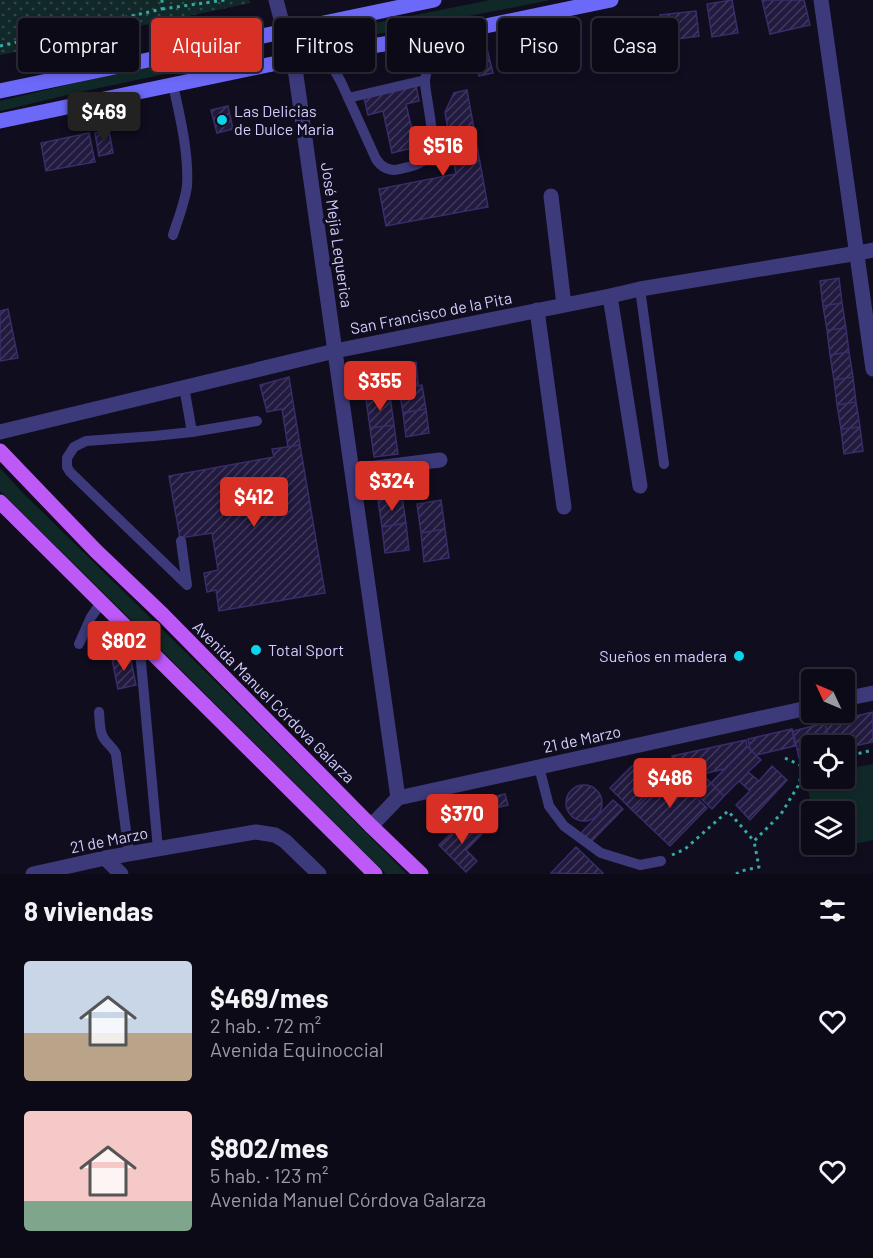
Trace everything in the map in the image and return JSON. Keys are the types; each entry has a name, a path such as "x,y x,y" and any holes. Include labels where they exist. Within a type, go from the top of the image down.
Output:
{"main road":[{"path":"486,26 611,0"},
{"path":"346,18 428,1"},
{"path":"0,91 274,33"},
{"path":"0,121 274,65"},
{"name":"Avenida Manuel Córdova Galarza","path":"0,451 96,551 163,615 421,874"},
{"path":"0,502 375,874"}],"street":[{"name":"José Mejia Lequerica","path":"276,0 281,18"},
{"path":"821,0 865,252 873,369"},
{"name":"José Mejia Lequerica","path":"295,72 398,798"},
{"path":"551,196 564,305"},
{"name":"San Francisco de la Pita","path":"0,432 334,351 640,289 865,252"},
{"path":"610,296 640,486"},
{"path":"537,310 564,507"},
{"path":"352,471 440,460"},
{"path":"855,697 873,693"},
{"name":"21 de Marzo","path":"398,798 801,709"},
{"path":"371,826 398,798"},
{"name":"21 de Marzo","path":"33,874 105,858 256,832 274,835 285,841 319,874"},
{"path":"105,858 121,874"}],"lane":[{"path":"335,72 380,165 395,171 415,166 430,153 432,130 425,80 427,72"},
{"path":"348,98 425,80"},
{"path":"173,85 186,159 187,186 173,235"},
{"path":"640,289 664,464"},
{"path":"184,387 192,432"},
{"path":"181,541 187,585 70,472 67,467 67,458 74,447 86,441 192,432 257,421"},
{"path":"79,644 91,617 101,603"},
{"path":"139,640 158,849"},
{"path":"99,712 101,732 116,754 129,854"},
{"path":"539,767 549,806 564,826 601,853 640,865 661,861"}],"path":[{"path":"162,0 162,9"},
{"path":"0,46 162,9 225,0"},
{"path":"855,754 873,750"},
{"path":"785,758 801,766"},
{"path":"754,841 781,814 798,786 801,776"},
{"path":"661,861 685,849 728,811 754,841 759,867 736,874"}],"green space":[{"path":"0,0 249,0 251,3 179,18 151,18 151,24 139,26 139,18 18,18 18,51 0,55"},
{"path":"490,0 551,0 459,18 401,18"},
{"path":"387,21 387,32 375,35 375,23"},
{"path":"150,65 151,72 177,72 0,111 0,101 121,72 139,72 139,68"},
{"path":"0,468 407,874 386,874 13,504 0,491"},
{"path":"873,764 873,840 855,844 855,801 810,801 808,789 855,789 855,767"}],"building":[{"path":"732,0 738,33 712,37 707,4"},
{"path":"762,0 804,0 810,25 770,34"},
{"path":"696,11 699,36 678,39 678,18 660,18 660,15"},
{"path":"486,49 493,73 479,76 478,72 486,72"},
{"path":"416,85 419,101 406,104 416,147 392,153 383,111 368,115 364,98"},
{"path":"467,90 488,207 386,226 379,189 456,174 445,112 454,93"},
{"name":"Las Delicias de Dulce Maria","path":"228,106 233,129 217,133 211,110"},
{"path":"109,130 113,153 99,156 95,133"},
{"path":"89,133 95,162 46,171 41,143"},
{"path":"839,278 842,303 823,306 820,281"},
{"path":"842,303 846,328 827,330 823,306"},
{"path":"8,309 18,358 0,361 0,311"},
{"path":"846,328 849,352 830,355 827,330"},
{"path":"849,352 853,377 834,380 830,355"},
{"path":"416,362 418,384 390,388 387,366"},
{"path":"387,366 390,388 362,392 359,370"},
{"path":"289,377 300,445 288,447 282,409 267,412 260,385"},
{"path":"853,377 856,402 837,405 834,380"},
{"path":"422,385 426,409 403,413 399,389"},
{"path":"390,396 394,425 370,428 366,399"},
{"path":"856,402 860,427 841,429 837,405"},
{"path":"426,409 429,433 406,437 403,413"},
{"path":"394,425 398,454 374,457 370,428"},
{"path":"860,427 863,451 844,454 841,429"},
{"path":"300,445 325,593 219,611 216,590 207,592 204,573 218,570 212,533 180,538 169,476 274,457 272,449"},
{"path":"399,471 402,497 378,500 375,474"},
{"path":"423,471 426,493 407,495 404,473"},
{"path":"402,497 406,523 382,527 378,500"},
{"path":"441,500 445,529 421,533 417,504"},
{"path":"406,523 409,550 385,553 382,527"},
{"path":"445,529 449,558 424,562 421,533"},
{"path":"130,656 136,685 118,689 112,659"},
{"path":"873,712 873,742 855,746 855,735 828,735 825,723 855,723 855,716"},
{"path":"825,723 828,735 801,735 801,758 799,758 793,731"},
{"path":"792,729 795,746 756,755 750,749 748,739"},
{"path":"746,740 747,746 724,769 678,780 676,777 672,756"},
{"path":"747,746 761,760 748,772 759,781 772,766 787,780 750,820 736,805 750,791 739,781 724,796 711,783"},
{"path":"658,760 668,770 659,780 662,782 633,811 610,788 632,766"},
{"path":"668,770 707,808 670,846 633,811 662,782 659,780"},
{"path":"707,779 724,796 712,809 694,792"},
{"path":"584,785 596,791 602,803 596,815 584,821 572,815 566,803 572,791"},
{"path":"505,794 508,805 466,816 464,804"},
{"path":"613,800 623,809 591,842 581,833"},
{"path":"466,819 482,834 466,850 477,861 466,872 439,845"},
{"path":"576,847 603,873 551,873"}],"place":[{"name":"Las Delicias de Dulce Maria","path":"222,120"},
{"name":"Total Sport","path":"256,650"},
{"name":"Sueños en madera","path":"739,656"}]}
